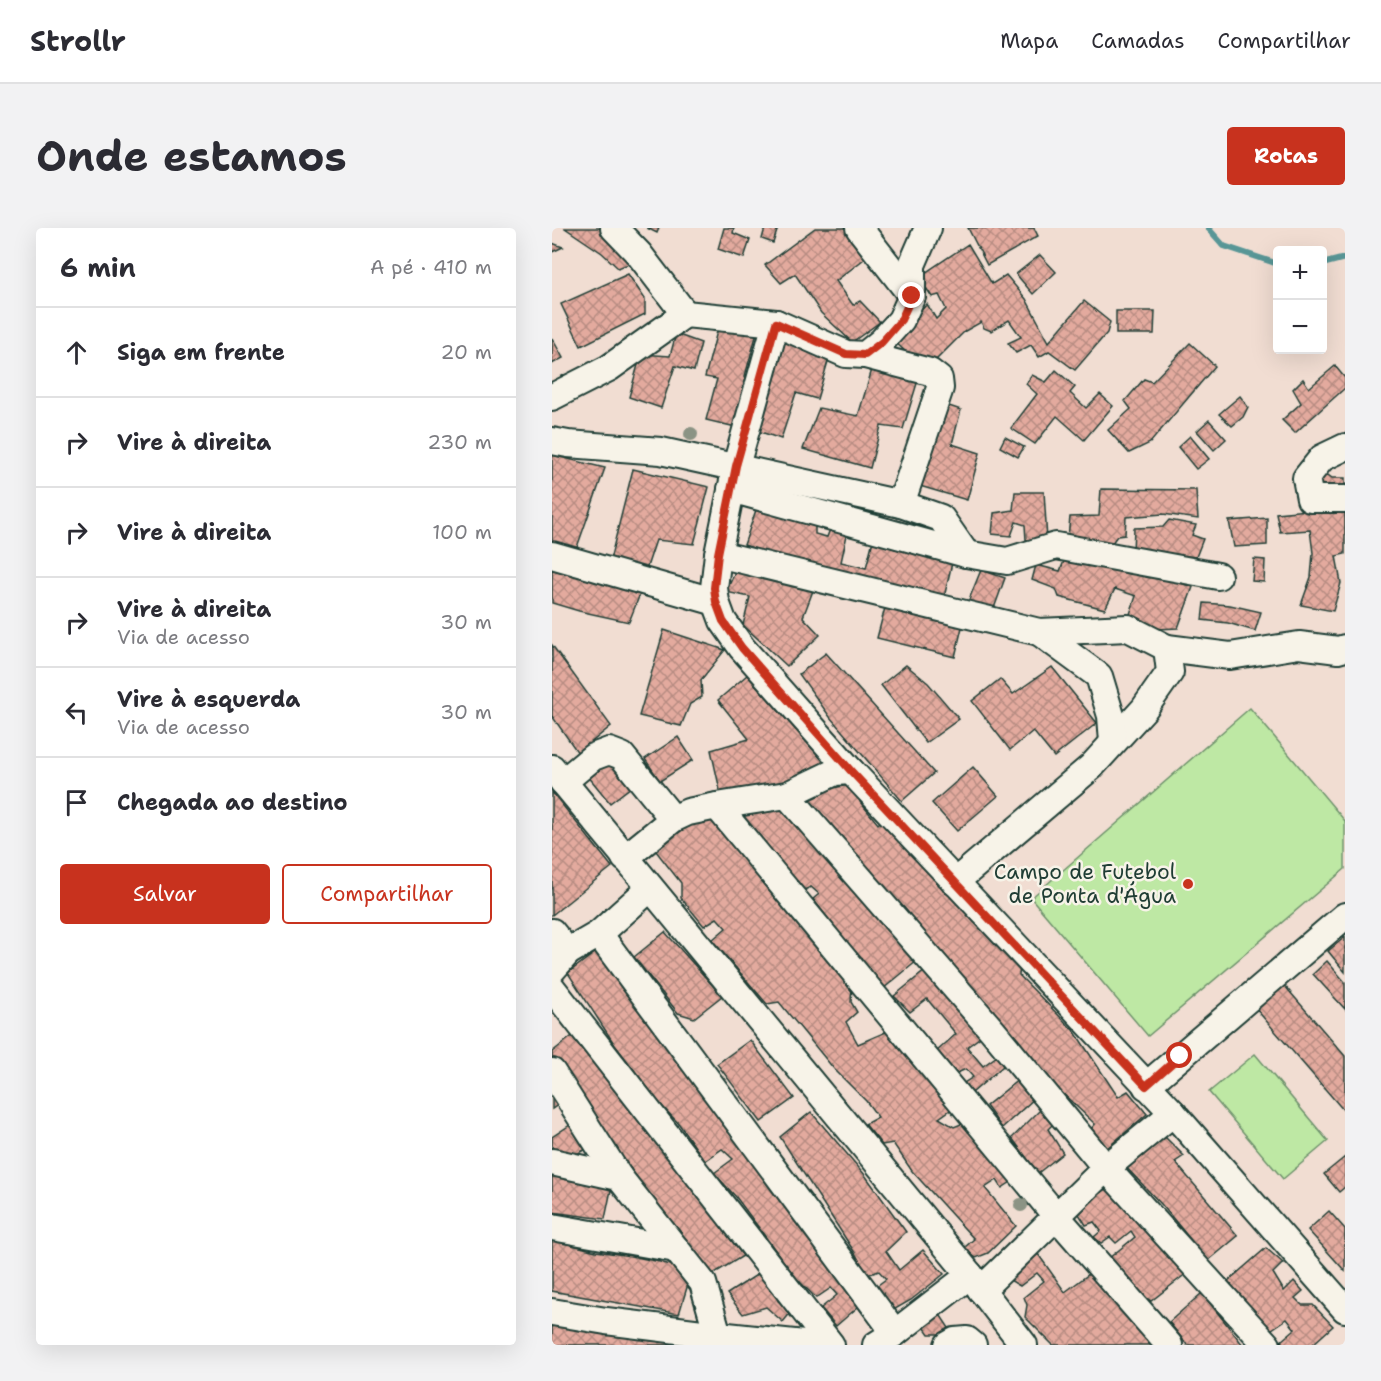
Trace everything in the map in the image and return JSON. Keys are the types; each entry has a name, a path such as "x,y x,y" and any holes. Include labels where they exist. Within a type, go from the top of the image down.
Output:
{"street":[{"path":"614,228 639,254 685,314"},
{"path":"859,228 912,296"},
{"path":"865,355 882,342 901,320 912,296 912,265 927,228"},
{"path":"552,396 609,368 685,314 776,323 846,354 865,355 930,372 939,379 940,388 901,504"},
{"path":"776,323 733,478 718,554 714,588 723,621 742,648 851,771 1173,1113 1345,1309"},
{"path":"552,441 661,451 733,478 966,554 1007,561 1056,546 1218,576"},
{"path":"1345,447 1322,458 1306,478 1310,499 1345,500"},
{"path":"733,478 901,504 941,518 966,554"},
{"path":"718,554 1039,633 1128,628 1167,648 1230,656 1299,645 1338,650 1345,648"},
{"path":"552,555 716,602"},
{"path":"1039,633 1099,676 1111,716 1113,742"},
{"path":"955,882 1091,767 1144,709 1170,672 1167,648"},
{"path":"673,819 622,756 609,751 558,775 975,1282 1024,1345"},
{"path":"626,858 673,819 688,812 787,795 836,772 851,771"},
{"path":"787,795 992,1030 1106,1168 1267,1345"},
{"path":"717,806 1057,1217 1169,1345"},
{"path":"552,932 560,961 598,934 650,888"},
{"path":"1146,1086 1345,916"},
{"path":"598,934 885,1339 975,1282 1057,1217 1106,1168 1173,1113"},
{"path":"552,988 831,1345"},
{"path":"552,1072 620,1177 703,1283 718,1335"},
{"path":"552,1162 620,1177"},
{"path":"552,1227 676,1249"},
{"path":"552,1312 606,1321 814,1345"},
{"path":"948,1345 955,1341 967,1340 973,1345"}],"green space":[{"name":"Campo de Futebol de Ponta d'Água","path":"1250,708 1345,821 1345,869 1148,1036 1031,898"},
{"path":"1255,1054 1328,1141 1283,1179 1209,1092"}],"building":[{"path":"565,228 630,228 637,261 618,268 602,253"},
{"path":"647,228 659,228 657,233"},
{"path":"724,228 734,228 733,233 750,240 744,258 718,249"},
{"path":"765,228 778,228 773,243 762,239"},
{"path":"815,228 850,228 854,233 851,239 868,256 836,281 853,305 860,301 880,322 852,342 821,313 795,274 781,283 765,265"},
{"path":"968,228 1034,228 1038,236 987,265"},
{"path":"552,243 563,247 552,252"},
{"path":"968,244 992,284 1006,275 1026,299 1049,342 1084,301 1110,322 1107,333 1075,370 1049,351 1039,357 1031,345 1016,353 1008,343 1021,337 1009,320 991,331 984,328 981,322 965,331 932,364 917,362 894,341 927,304 936,319 946,309 939,295 932,297 919,277"},
{"path":"1040,255 1056,272 1033,294 1016,274"},
{"path":"628,274 645,299 645,314 581,346 561,304"},
{"path":"1116,311 1155,311 1154,334 1116,334"},
{"path":"720,320 758,329 745,376 747,383 736,427 706,420 717,379 705,377"},
{"path":"676,334 701,343 694,371 675,366 661,408 629,397 641,354 670,356"},
{"path":"552,338 563,358 552,364"},
{"path":"784,342 829,358 817,399 796,393 781,439 758,431"},
{"path":"1190,343 1215,366 1150,443 1129,453 1108,430 1131,409 1125,401 1144,379 1152,382"},
{"path":"873,366 918,380 903,429 881,426 870,468 803,449 819,408 858,416"},
{"path":"1335,366 1345,378 1345,388 1295,433 1282,420 1301,403 1293,389 1303,379 1309,388"},
{"path":"1056,370 1075,387 1070,393 1086,408 1100,394 1113,406 1084,440 1057,416 1035,444 1011,428 1037,394 1026,384 1032,375 1046,382"},
{"path":"1240,396 1248,407 1243,417 1232,426 1219,414"},
{"path":"937,402 961,410 952,444 980,453 967,500 913,484"},
{"path":"1209,420 1226,439 1214,450 1197,431"},
{"path":"1190,436 1209,459 1196,469 1178,447"},
{"path":"1005,437 1024,447 1018,457 1000,447"},
{"path":"552,455 605,468 575,553 552,548"},
{"path":"633,469 709,487 694,544 656,540 646,570 610,560"},
{"path":"1328,475 1332,478 1345,478 1345,488 1320,490 1318,476"},
{"path":"1101,489 1196,490 1198,519 1163,514 1126,517 1125,535 1117,536 1109,547 1068,538 1070,517 1099,516"},
{"path":"1015,492 1044,492 1047,540 1026,540 1025,525 1016,522 1011,536 992,534 994,513 1013,510"},
{"path":"758,504 815,523 815,534 827,537 834,519 849,526 841,562 866,568 873,540 895,549 903,542 952,563 943,602 744,545"},
{"path":"1345,508 1345,554 1336,556 1341,583 1333,611 1301,605 1311,577 1313,553 1310,530 1280,532 1276,513"},
{"path":"1267,518 1267,545 1234,547 1229,521"},
{"path":"1169,520 1196,525 1192,535 1203,539 1196,557 1187,556 1180,561 1133,552 1134,528 1163,527"},
{"path":"1066,556 1149,573 1193,587 1178,628 1157,629 1129,617 1136,596 1115,589 1105,609 1059,597 1056,589 1032,580 1036,565 1060,571"},
{"path":"1254,559 1265,560 1264,582 1252,581"},
{"path":"552,562 642,589 629,622 552,603"},
{"path":"737,568 814,588 803,617 820,635 787,666 743,625 750,597 726,592"},
{"path":"981,570 1005,578 993,611 968,602"},
{"path":"1204,603 1230,605 1261,612 1255,631 1228,623 1202,620"},
{"path":"886,604 963,623 955,657 877,638"},
{"path":"664,630 725,650 701,680 702,697 690,704 681,726 639,716"},
{"path":"552,645 611,726 578,753 552,716"},
{"path":"826,653 934,773 902,801 830,717 799,674"},
{"path":"906,665 928,683 959,719 926,743 881,685"},
{"path":"1052,667 1097,723 1054,757 1033,731 1010,750 972,701 1000,679 1013,694"},
{"path":"747,675 825,763 809,776 721,795 711,750 749,739 718,700"},
{"path":"678,737 693,760 660,781 645,759"},
{"path":"613,756 635,784 610,803 588,776"},
{"path":"973,767 998,796 957,831 932,803"},
{"path":"855,784 867,798 860,802 878,824 884,818 1020,967 1019,975 1075,1032 1118,1097 1128,1091 1147,1114 1106,1149 1088,1133 1095,1124 1031,1063 904,917 807,797 821,790"},
{"path":"552,792 612,867 552,915"},
{"path":"784,803 917,961 883,989 813,899 819,894 811,887 804,890 739,815"},
{"path":"713,815 852,986 851,1002 857,1012 846,1022 858,1044 886,1032 953,1108 939,1118 954,1127 966,1122 1014,1180 1002,1188 997,1180 985,1188 1016,1226 988,1253 976,1258 964,1248 974,1239 912,1171 893,1143 882,1145 865,1124 878,1117 866,1101 834,1069 779,1002 767,1004 712,940 726,928 717,918 704,926 681,898 681,883 652,846 689,821"},
{"path":"665,932 722,996 694,1018 678,1013 634,957"},
{"path":"1345,937 1345,972 1328,951"},
{"path":"600,949 871,1312 866,1318 858,1307 836,1326 821,1308 837,1295 831,1288 816,1298 796,1278 736,1197 714,1173 733,1159 722,1149 705,1161 679,1124 660,1104 615,1045 568,973"},
{"path":"1327,961 1345,982 1345,1009 1313,974"},
{"path":"926,970 973,1018 971,1027 983,1035 967,1047 983,1066 997,1056 1003,1066 972,1093 964,1083 973,1077 966,1069 955,1074 936,1052 956,1034 927,999 910,1012 894,996"},
{"path":"1284,985 1345,1056 1345,1112 1256,1009"},
{"path":"576,1033 743,1256 713,1274 667,1219 552,1060 552,1052"},
{"path":"750,1040 794,1098 761,1122 717,1064"},
{"path":"1019,1079 1036,1097 1002,1128 986,1106"},
{"path":"552,1087 562,1102 552,1109"},
{"path":"1043,1107 1056,1121 1048,1129 1063,1153 1038,1173 1012,1138"},
{"path":"811,1112 865,1175 906,1232 886,1251 899,1270 923,1250 944,1274 911,1300 890,1312 874,1288 886,1279 879,1271 867,1275 780,1137"},
{"path":"576,1121 591,1147 576,1154 555,1150 552,1147 552,1137"},
{"path":"1162,1134 1184,1156 1175,1162 1238,1236 1208,1261 1162,1205 1123,1164"},
{"path":"1345,1157 1345,1187 1339,1192 1324,1174"},
{"path":"552,1172 612,1185 605,1219 552,1212"},
{"path":"1108,1188 1187,1273 1151,1301 1141,1295 1109,1258 1135,1237 1131,1231 1116,1243 1110,1237 1101,1243 1094,1237 1101,1231 1094,1222 1086,1225 1077,1211"},
{"path":"1329,1211 1345,1229 1345,1271 1308,1230"},
{"path":"552,1240 681,1268 688,1284 679,1314 552,1291"},
{"path":"1266,1248 1283,1263 1273,1273 1284,1291 1294,1281 1303,1291 1295,1298 1302,1305 1313,1305 1333,1326 1312,1345 1284,1345 1281,1341 1295,1329 1287,1319 1269,1331 1228,1281"},
{"path":"1038,1254 1065,1292 1089,1274 1134,1321 1151,1345 1053,1345 1025,1317 1027,1305 1024,1297 1044,1281 1037,1273 1020,1286 1008,1279"},
{"path":"761,1272 778,1291 778,1301 791,1312 783,1322 766,1307 743,1314 727,1294"},
{"path":"1202,1293 1243,1345 1187,1345 1169,1322"},
{"path":"939,1313 951,1331 929,1334 922,1324"},
{"path":"552,1322 699,1345 552,1345"}],"waterway":[{"path":"1208,228 1224,246 1273,262"},
{"path":"1327,263 1345,258"}],"place":[{"name":"Campo de Futebol de Ponta d'Água","path":"1188,884"}],"route":[{"path":"912,296 901,320 882,342 865,355 846,354 776,323 731,489 718,554 714,588 716,602 723,621 742,648 851,771 1146,1086 1180,1056"}]}
